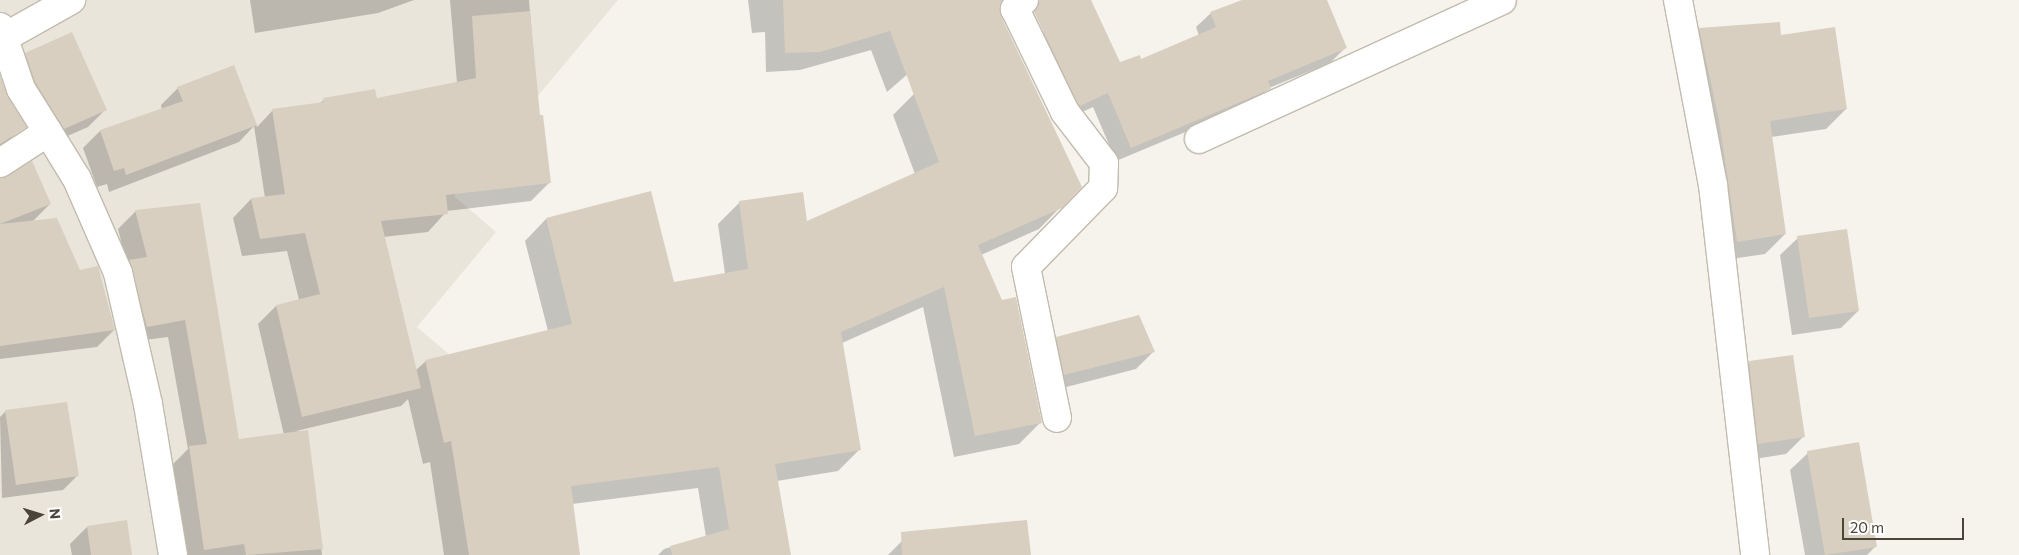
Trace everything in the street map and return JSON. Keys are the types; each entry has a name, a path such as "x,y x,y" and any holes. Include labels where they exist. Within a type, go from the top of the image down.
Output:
{"street":[{"path":"71,0 3,32 21,89 77,179 118,273 148,404 173,555"},
{"path":"1024,0 1015,9 1064,112 1104,163 1103,188 1026,267 1057,418"},
{"path":"1199,139 1502,0"},
{"path":"1678,0 1713,185 1755,555"},
{"path":"0,163 48,132"}],"shaded area":[{"path":"0,0 618,0 454,196 496,232 417,327 572,459 491,555 0,555"}],"building":[{"path":"783,0 1003,0 1001,16 1082,187 1062,208 978,245 1002,300 1016,297 1042,423 975,436 944,287 841,332 861,450 775,464 791,555 672,555 670,546 729,529 719,467 571,486 580,555 469,555 451,441 444,443 425,360 572,324 546,218 651,191 674,282 748,269 739,201 803,192 807,221 939,162 890,31 820,52 785,53"},
{"path":"1039,0 1091,0 1120,62 1140,55 1141,59 1216,27 1210,12 1242,0 1327,0 1347,48 1268,81 1271,89 1131,148 1108,93 1080,106 1078,104 1034,12"},
{"path":"530,11 540,115 543,115 551,183 446,195 448,214 381,221 421,388 302,417 276,305 320,294 305,233 260,239 251,198 285,194 272,109 324,102 323,98 375,89 377,98 476,78 472,16"},
{"path":"1780,22 1781,35 1835,27 1847,109 1770,121 1786,234 1737,242 1719,120 1699,28"},
{"path":"72,32 107,110 64,129 35,82 25,53"},
{"path":"234,65 257,125 126,175 124,168 114,171 100,130 183,101 177,87"},
{"path":"0,76 8,97 27,127 0,144"},
{"path":"32,161 51,204 0,224 0,178"},
{"path":"200,203 239,439 308,430 323,549 246,555 244,544 204,550 189,446 207,444 185,320 147,327 129,260 147,257 135,210"},
{"path":"57,218 80,270 98,266 115,330 0,346 0,224"},
{"path":"1847,229 1859,311 1809,318 1797,236"},
{"path":"1139,315 1155,352 1064,375 1056,337"},
{"path":"1793,355 1805,437 1758,444 1749,361"},
{"path":"67,402 79,476 16,485 5,410"},
{"path":"1859,442 1877,547 1825,555 1807,451"},
{"path":"127,520 132,555 91,555 87,526"},
{"path":"1027,520 1031,555 902,555 901,532"}]}
